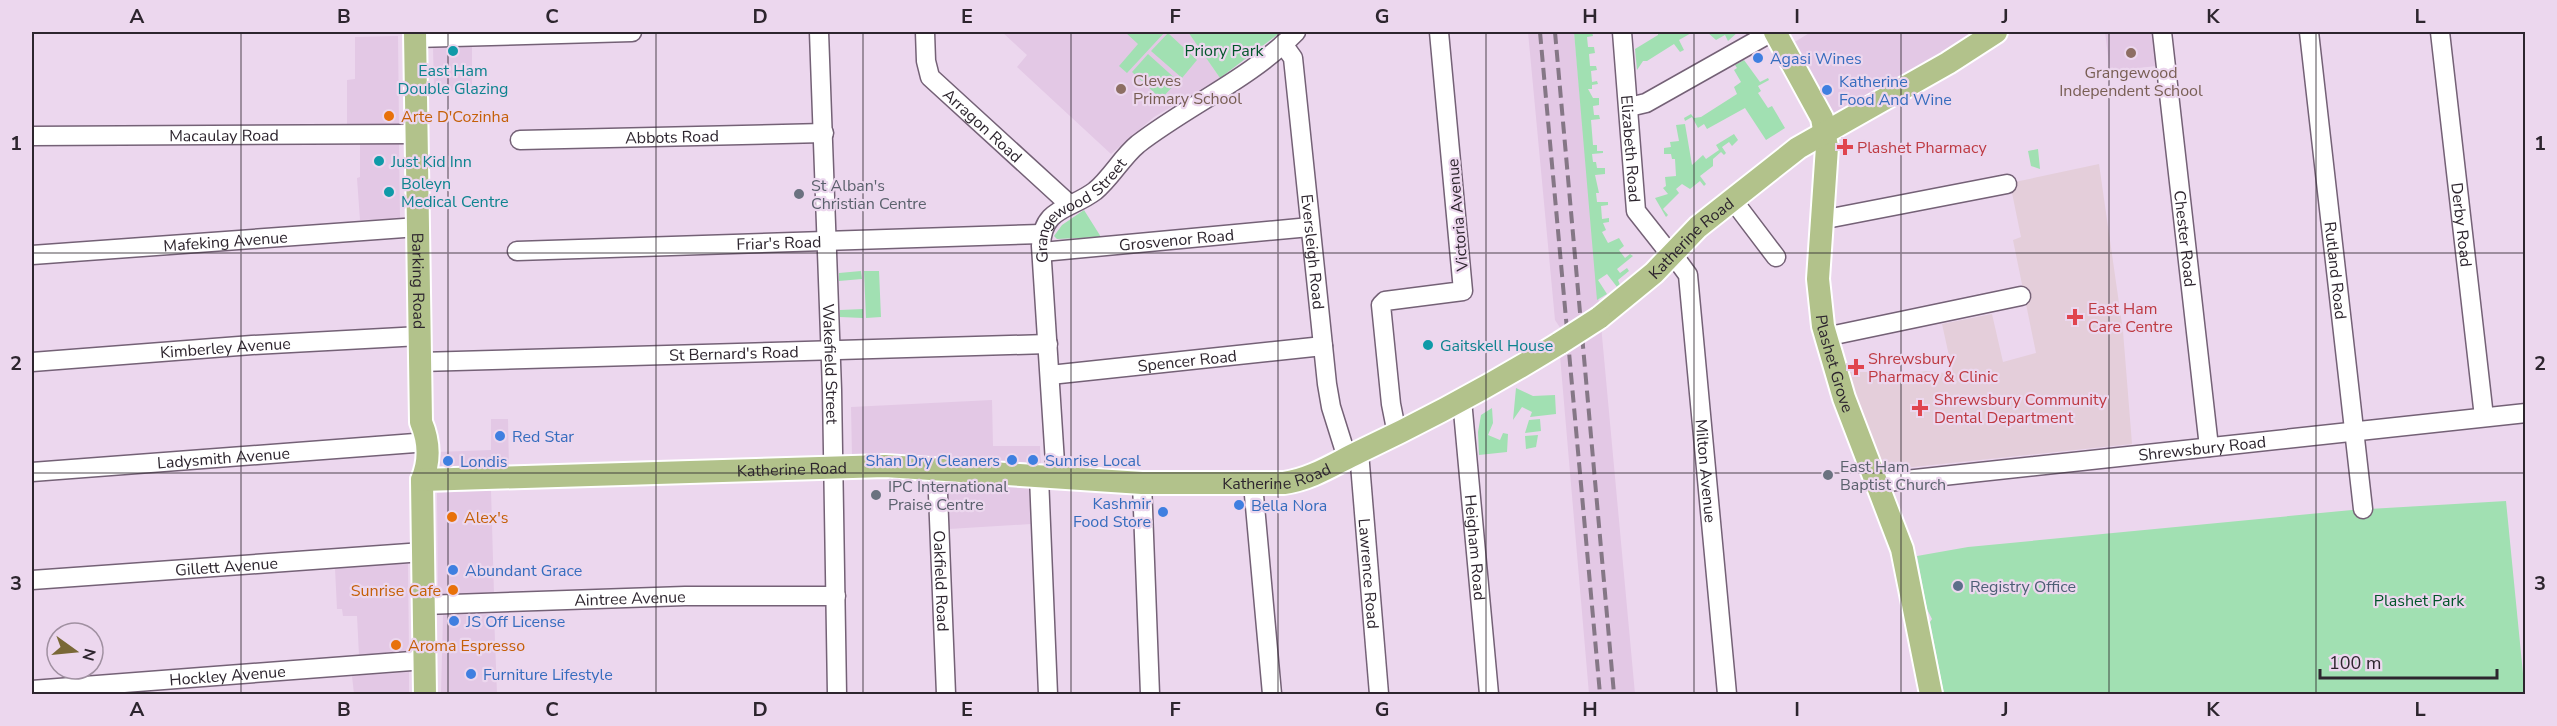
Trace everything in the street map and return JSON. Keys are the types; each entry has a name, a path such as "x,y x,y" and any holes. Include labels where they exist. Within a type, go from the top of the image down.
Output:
{"main road":[{"name":"Plashet Grove","path":"1773,32 1818,110 1825,132 1827,157 1821,220 1819,297 1825,337 1844,398 1878,483 1907,569 1931,694"},
{"name":"Katherine Road","path":"422,480 885,466 1142,483 1253,484 1302,480 1462,400 1599,318 1651,276 1698,227 1798,148 1911,84 1996,32"},
{"name":"Barking Road","path":"415,35 420,336 418,433 427,440 427,467 422,480 425,694"}],"street":[{"path":"415,35 632,32"},
{"name":"Wakefield Street","path":"819,32 834,467 837,694"},
{"name":"Arragon Road","path":"925,32 927,71 930,77 1069,204"},
{"name":"Victoria Avenue","path":"1397,434 1391,404 1381,305 1385,301 1463,291 1439,32"},
{"name":"Elizabeth Road","path":"1622,32 1636,211 1671,254"},
{"path":"1629,107 1646,103 1773,32"},
{"name":"Chester Road","path":"2162,32 2209,447"},
{"name":"Rutland Road","path":"2309,32 2363,509"},
{"name":"Derby Road","path":"2440,32 2484,417"},
{"name":"Grangewood Street","path":"1048,694 1047,477 1050,375 1042,243 1055,213 1094,191 1136,145 1235,81 1290,38"},
{"name":"Eversleigh Road","path":"1290,38 1331,407 1353,455"},
{"name":"Abbots Road","path":"520,140 824,133"},
{"name":"Macaulay Road","path":"32,136 416,134"},
{"path":"1821,220 2007,184"},
{"path":"1732,199 1776,257"},
{"name":"Mafeking Avenue","path":"32,255 418,227"},
{"name":"Grosvenor Road","path":"1042,243 1310,227"},
{"name":"Friar's Road","path":"517,251 826,243 1042,243"},
{"name":"Milton Avenue","path":"1671,254 1688,275 1728,694"},
{"path":"1825,337 2021,296"},
{"name":"Kimberley Avenue","path":"32,362 252,345 420,336"},
{"name":"St Bernard's Road","path":"420,362 1048,344"},
{"name":"Spencer Road","path":"1050,375 1323,346"},
{"name":"Heigham Road","path":"1462,400 1489,694"},
{"name":"Shrewsbury Road","path":"1878,483 2526,413"},
{"name":"Ladysmith Avenue","path":"32,472 418,433"},
{"name":"Lawrence Road","path":"1353,455 1378,694"},
{"name":"Oakfield Road","path":"937,470 946,694"},
{"path":"1142,483 1150,694"},
{"path":"1253,484 1272,694"},
{"name":"Gillett Avenue","path":"32,580 423,552"},
{"name":"Aintree Avenue","path":"424,605 684,596 836,596"},
{"name":"Hockley Avenue","path":"32,690 425,660"}],"shaded area":[{"name":"Cleves Primary School","path":"1002,32 1188,32 1220,78 1154,117 1111,154 1017,67 1027,55"},
{"path":"1528,32 1574,32 1635,694 1589,694 1560,356 1561,329 1555,320"},
{"path":"1811,32 1977,32 1919,68 1834,114 1793,43"},
{"name":"Grangewood Independent School","path":"2105,32 2153,32 2157,66 2110,71"},
{"path":"398,36 399,126 347,125 347,80 355,79 355,37"},
{"path":"472,45 472,91 434,90 433,47"},
{"path":"360,143 399,143 400,219 360,220 357,178 360,177"},
{"name":"East Ham Care Centre","path":"2099,164 2123,331 2132,444 1885,470 1847,372 1897,372 1898,375 1926,371 1953,374 1942,324 1992,314 2003,362 2036,353 2013,240 2021,237 2010,183"},
{"path":"992,400 993,446 1040,446 1041,468 852,456 851,407"},
{"path":"491,419 508,419 509,469 437,472 436,452 491,450"},
{"path":"948,483 1029,488 1031,524 949,529"},
{"path":"491,490 494,594 438,595 437,493"},
{"path":"408,564 409,651 359,655 357,616 343,616 342,609 337,609 335,568"},
{"path":"494,614 497,694 441,694 443,615"},
{"path":"409,672 409,694 354,694 352,676"}],"green space":[{"path":"1125,32 1165,32 1127,73 1119,66 1138,44"},
{"name":"Priory Park","path":"1188,32 1281,32 1220,78"},
{"path":"1574,32 1592,32 1593,36 1587,37 1588,47 1594,47 1595,53 1589,54 1590,66 1596,66 1597,70 1591,71 1592,82 1597,81 1598,84 1588,89 1593,98 1599,98 1599,105 1593,106 1594,115 1599,115 1600,119 1591,120 1593,145 1597,145 1597,151 1603,151 1603,153 1592,154 1597,168 1605,168 1605,174 1595,175 1599,193 1596,193 1597,202 1608,202 1608,205 1601,206 1602,219 1609,218 1609,222 1603,223 1606,230 1602,232 1608,243 1619,238 1624,246 1619,250 1625,258 1630,254 1633,256 1617,269 1620,273 1627,268 1629,271 1618,280 1620,285 1617,287 1607,274 1598,280 1607,294 1597,300"},
{"path":"1658,32 1693,32 1679,40 1684,50 1680,52 1674,44 1647,61 1643,61 1637,70 1635,49 1658,35"},
{"path":"1707,32 1738,32 1728,41 1725,35 1716,40"},
{"path":"1168,33 1197,60 1182,78 1151,51"},
{"path":"1148,54 1178,81 1161,99 1132,72"},
{"path":"1744,60 1760,82 1768,78 1769,80 1758,86 1761,91 1758,93 1768,108 1772,106 1785,128 1766,140 1745,108 1707,129 1704,124 1698,128 1692,117 1685,121 1684,118 1691,114 1694,118 1701,117 1737,94 1734,87 1741,82 1734,70 1737,68 1735,65"},
{"path":"1685,124 1692,165 1703,155 1706,159 1719,150 1716,145 1734,134 1738,140 1732,146 1729,142 1722,147 1726,153 1724,155 1721,152 1713,159 1713,166 1700,176 1706,184 1704,186 1700,181 1690,189 1682,184 1676,189 1679,193 1663,209 1668,215 1666,217 1655,198 1668,194 1663,188 1666,186 1665,177 1676,176 1675,159 1672,159 1671,154 1664,154 1664,148 1671,147 1670,142 1679,141 1676,125"},
{"path":"2038,149 2040,169 2031,166 2028,151"},
{"path":"1084,210 1101,237 1057,239 1054,236 1062,225"},
{"path":"861,271 862,279 839,281 839,273"},
{"path":"864,271 879,271 881,317 866,318"},
{"path":"863,309 863,318 840,317 840,310"},
{"path":"1516,388 1533,396 1555,395 1556,414 1530,417 1532,412 1522,407 1513,420"},
{"path":"1492,408 1493,423 1488,435 1500,440 1503,433 1508,434 1507,452 1479,455 1478,432 1481,415"},
{"path":"1540,419 1541,431 1525,433 1529,420"},
{"path":"1538,435 1536,447 1526,449 1525,436"},
{"name":"Plashet Park","path":"2506,501 2525,694 1944,694 1930,622 1932,619 1927,609 1917,556 1968,547 2352,510"}],"railway":[{"path":"1540,32 1600,694"},
{"path":"1555,32 1614,694"}],"place":[{"name":"East Ham Double Glazing","path":"453,51"},
{"name":"Grangewood Independent School","path":"2131,53"},
{"name":"Agasi Wines","path":"1758,58"},
{"name":"Cleves Primary School","path":"1121,89"},
{"name":"Katherine Food And Wine","path":"1827,90"},
{"name":"Arte D'Cozinha","path":"389,116"},
{"name":"Plashet Pharmacy","path":"1845,147"},
{"name":"Just Kid Inn","path":"379,161"},
{"name":"Boleyn Medical Centre","path":"389,192"},
{"name":"St Alban's Christian Centre","path":"799,194"},
{"name":"East Ham Care Centre","path":"2075,317"},
{"name":"Gaitskell House","path":"1428,345"},
{"name":"Shrewsbury Pharmacy & Clinic","path":"1856,367"},
{"name":"Shrewsbury Community Dental Department","path":"1920,408"},
{"name":"Red Star","path":"500,436"},
{"name":"Shan Dry Cleaners","path":"1012,460"},
{"name":"Sunrise Local","path":"1033,460"},
{"name":"Londis","path":"448,461"},
{"name":"East Ham Baptist Church","path":"1828,475"},
{"name":"IPC International Praise Centre","path":"876,495"},
{"name":"Bella Nora","path":"1239,505"},
{"name":"Kashmir Food Store","path":"1163,512"},
{"name":"Alex's","path":"452,517"},
{"name":"Abundant Grace","path":"453,570"},
{"name":"Registry Office","path":"1958,586"},
{"name":"Sunrise Cafe","path":"453,590"},
{"name":"JS Off License","path":"454,621"},
{"name":"Aroma Espresso","path":"396,645"},
{"name":"Furniture Lifestyle","path":"471,674"}]}
